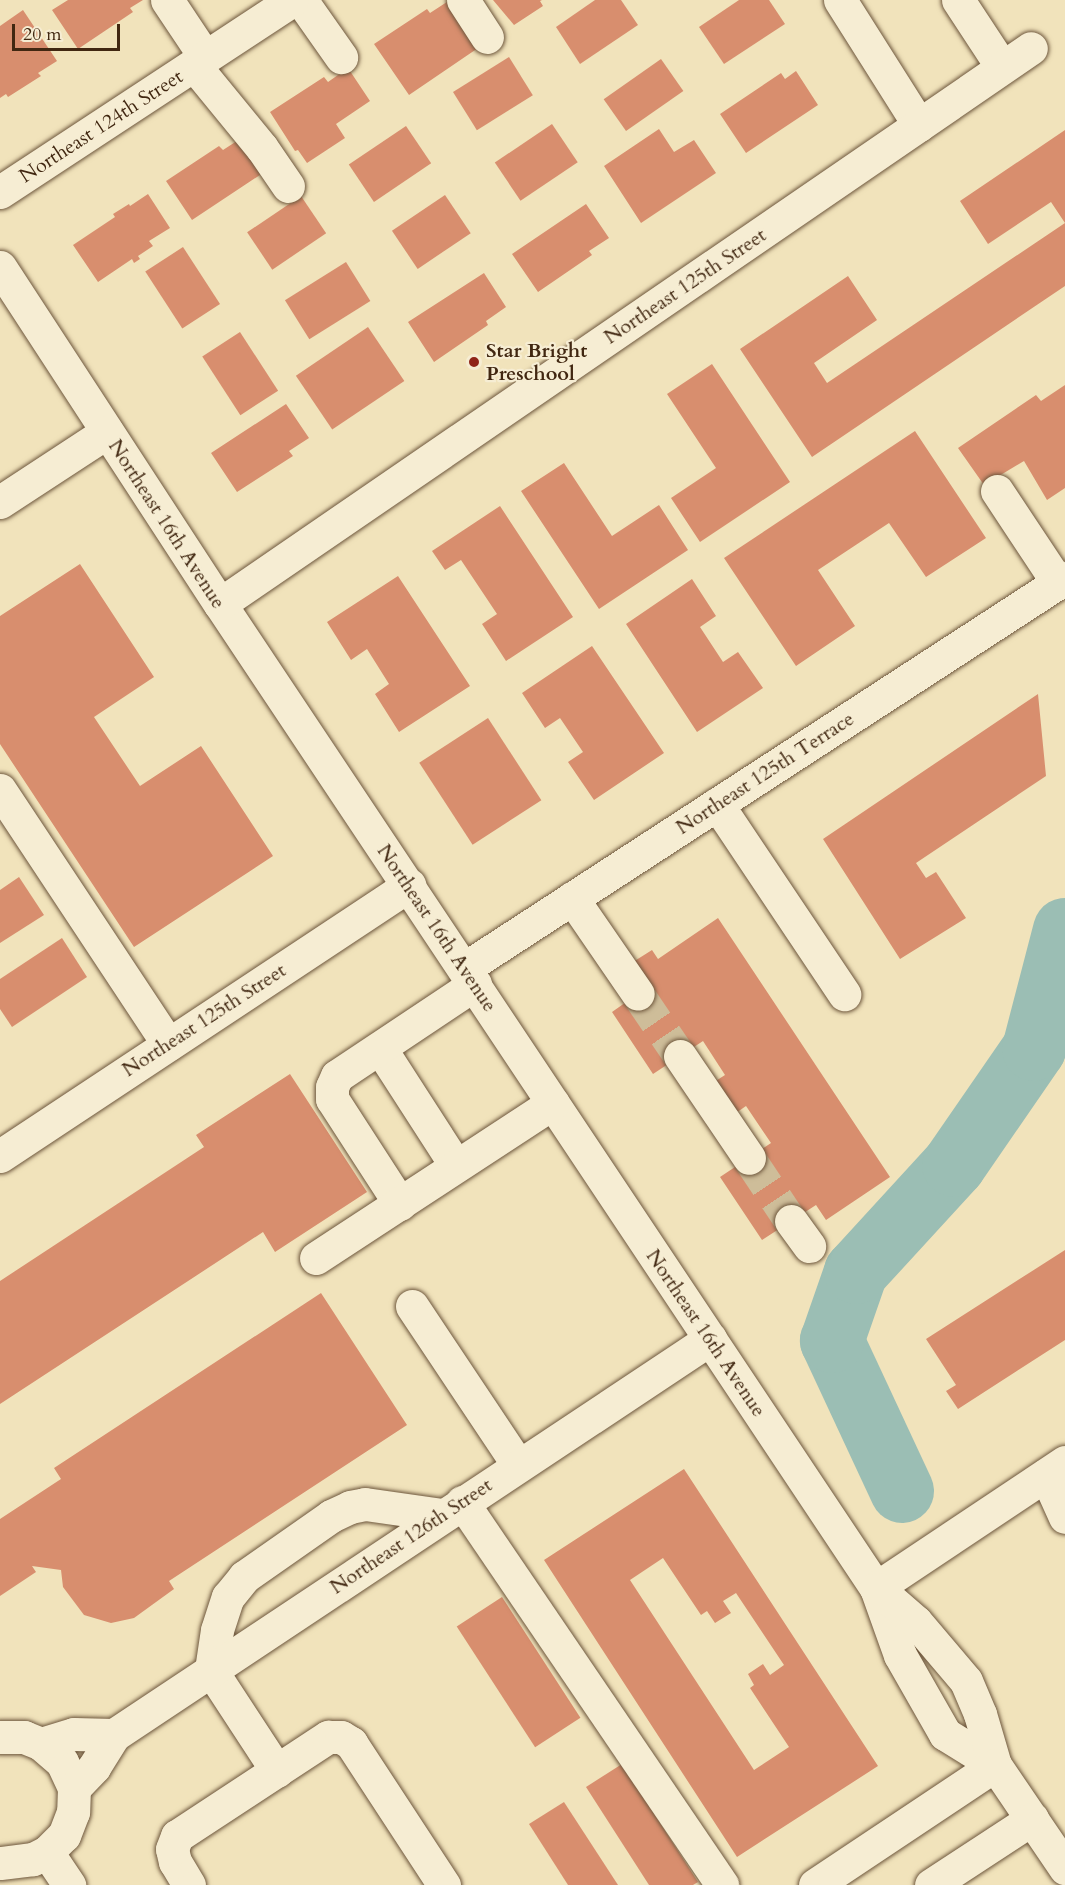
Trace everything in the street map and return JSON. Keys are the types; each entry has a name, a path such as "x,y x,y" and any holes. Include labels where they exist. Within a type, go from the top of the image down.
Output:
{"street":[{"path":"167,0 199,61 288,186"},
{"name":"Northeast 124th Street","path":"0,192 292,0"},
{"path":"301,0 341,57"},
{"path":"463,0 487,37"},
{"path":"840,0 919,124"},
{"path":"958,0 1002,67"},
{"name":"Northeast 125th Street","path":"220,604 1031,48"},
{"name":"Northeast 16th Avenue","path":"0,267 220,604 410,885 876,1588 900,1655 945,1734 995,1765"},
{"path":"0,502 107,432"},
{"path":"997,491 1061,580"},
{"name":"Northeast 125th Terrace","path":"400,1204 332,1099 332,1087 338,1076 380,1048 573,898 1061,580"},
{"path":"0,790 9,822 168,1044"},
{"path":"717,804 844,994"},
{"name":"Northeast 125th Street","path":"0,1156 410,885"},
{"path":"573,898 638,994"},
{"path":"380,1048 456,1166"},
{"path":"680,1056 749,1158"},
{"path":"316,1258 553,1103"},
{"path":"412,1305 518,1465"},
{"name":"Northeast 126th Street","path":"74,1788 94,1767 114,1735 710,1339"},
{"path":"876,1588 1055,1469 1065,1517"},
{"path":"277,1771 211,1670 217,1630 228,1597 244,1577 331,1516 350,1507 365,1504 452,1509 722,1885"},
{"name":"Northeast 16th Avenue","path":"876,1588 916,1622 966,1681 980,1714 995,1765 1065,1868"},
{"path":"16,1737 74,1734 114,1735"},
{"path":"0,1863 18,1863 58,1869 64,1835 74,1812 74,1788 62,1762 16,1737"},
{"path":"189,1885 175,1862 172,1849 177,1836 328,1737 341,1737 351,1743 444,1885"},
{"path":"815,1885 995,1765"},
{"path":"931,1885 1032,1819"}],"building":[{"path":"68,0 143,0 130,8 133,12 78,49 52,10"},
{"path":"450,0 481,46 409,95 374,44 427,9 430,13"},
{"path":"493,0 542,0 540,1 543,6 514,25"},
{"path":"595,0 621,0 638,25 580,64 556,27"},
{"path":"739,0 769,0 785,24 724,64 699,27"},
{"path":"23,10 57,61 38,73 41,76 8,97 6,94 0,98 0,26"},
{"path":"509,57 533,95 477,130 453,92"},
{"path":"661,59 683,91 626,131 604,99"},
{"path":"348,68 370,101 336,124 345,138 307,163 298,150 295,151 270,112 324,77 328,82"},
{"path":"796,71 818,105 746,153 720,114 781,73 785,79"},
{"path":"552,124 578,162 521,201 495,163"},
{"path":"406,126 431,163 374,202 349,165"},
{"path":"659,129 674,152 694,140 716,173 641,223 604,166"},
{"path":"1065,130 1065,223 1051,202 988,244 960,201"},
{"path":"243,137 266,171 192,220 166,181 219,146 223,150"},
{"path":"148,194 170,228 149,241 153,246 138,256 140,259 134,263 132,259 98,282 73,245 115,217 113,214"},
{"path":"445,195 471,233 418,269 392,231"},
{"path":"301,196 326,233 272,270 247,232"},
{"path":"586,204 609,238 589,251 592,255 538,292 512,254"},
{"path":"1065,223 1065,286 812,457 740,349 848,276 877,320 814,363 827,383"},
{"path":"183,247 220,304 182,329 145,272"},
{"path":"346,262 370,301 309,339 285,300"},
{"path":"484,273 506,307 486,321 488,325 434,362 408,322"},
{"path":"368,327 404,381 332,430 296,376"},
{"path":"240,332 278,391 240,415 202,357"},
{"path":"712,364 790,482 700,542 671,498 716,468 667,394"},
{"path":"1065,385 1065,488 1047,500 1024,461 984,485 958,448 1036,395 1041,401"},
{"path":"286,404 309,438 289,451 293,456 237,492 211,453"},
{"path":"915,431 986,538 926,577 889,523 818,570 855,626 796,666 724,558"},
{"path":"564,463 612,536 659,505 688,550 599,609 521,491"},
{"path":"500,506 573,617 506,661 482,624 497,614 461,560 445,570 432,551"},
{"path":"80,564 154,677 94,717 140,786 201,746 273,856 134,947 0,744 0,616"},
{"path":"398,576 470,686 399,732 375,694 389,684 367,649 351,660 327,622"},
{"path":"692,579 716,616 700,627 723,662 738,652 763,688 697,732 626,624"},
{"path":"592,646 664,753 594,800 568,762 583,752 560,718 545,728 522,693"},
{"path":"1038,694 1046,776 916,863 926,878 936,872 966,918 900,959 823,839"},
{"path":"488,718 541,800 473,845 419,763"},
{"path":"19,877 44,915 0,943 0,890"},
{"path":"718,918 890,1177 826,1220 816,1205 762,1240 720,1177 771,1143 746,1106 733,1115 711,1084 725,1075 703,1041 653,1074 612,1012 649,986 633,962 652,950 658,959"},
{"path":"62,938 87,977 12,1027 0,1009 0,979"},
{"path":"290,1074 367,1192 275,1252 263,1232 0,1404 0,1281 204,1147 196,1135"},
{"path":"1065,1250 1065,1340 958,1409 946,1391 956,1385 926,1339"},
{"path":"321,1293 407,1425 169,1581 174,1589 134,1618 111,1623 84,1615 63,1587 61,1570 32,1566 36,1572 0,1596 0,1519 61,1479 54,1468"},
{"path":"684,1469 878,1766 737,1857 544,1560","holes":["663,1558 701,1615 707,1611 715,1623 731,1613 723,1601 736,1593 784,1665 770,1675 763,1664 748,1674 754,1685 750,1688 789,1747 754,1770 630,1580"]},
{"path":"502,1597 580,1718 535,1747 457,1626"},
{"path":"622,1764 698,1882 693,1885 649,1885 586,1787"},
{"path":"564,1802 618,1885 568,1885 529,1824"}],"waterway":[{"path":"902,1491 832,1341 856,1272 954,1165 1034,1049 1065,930"}],"tunnel":[{"path":"638,994 680,1056"},
{"path":"749,1158 791,1221"}],"place":[{"name":"Star Bright Preschool","path":"474,362"}]}
